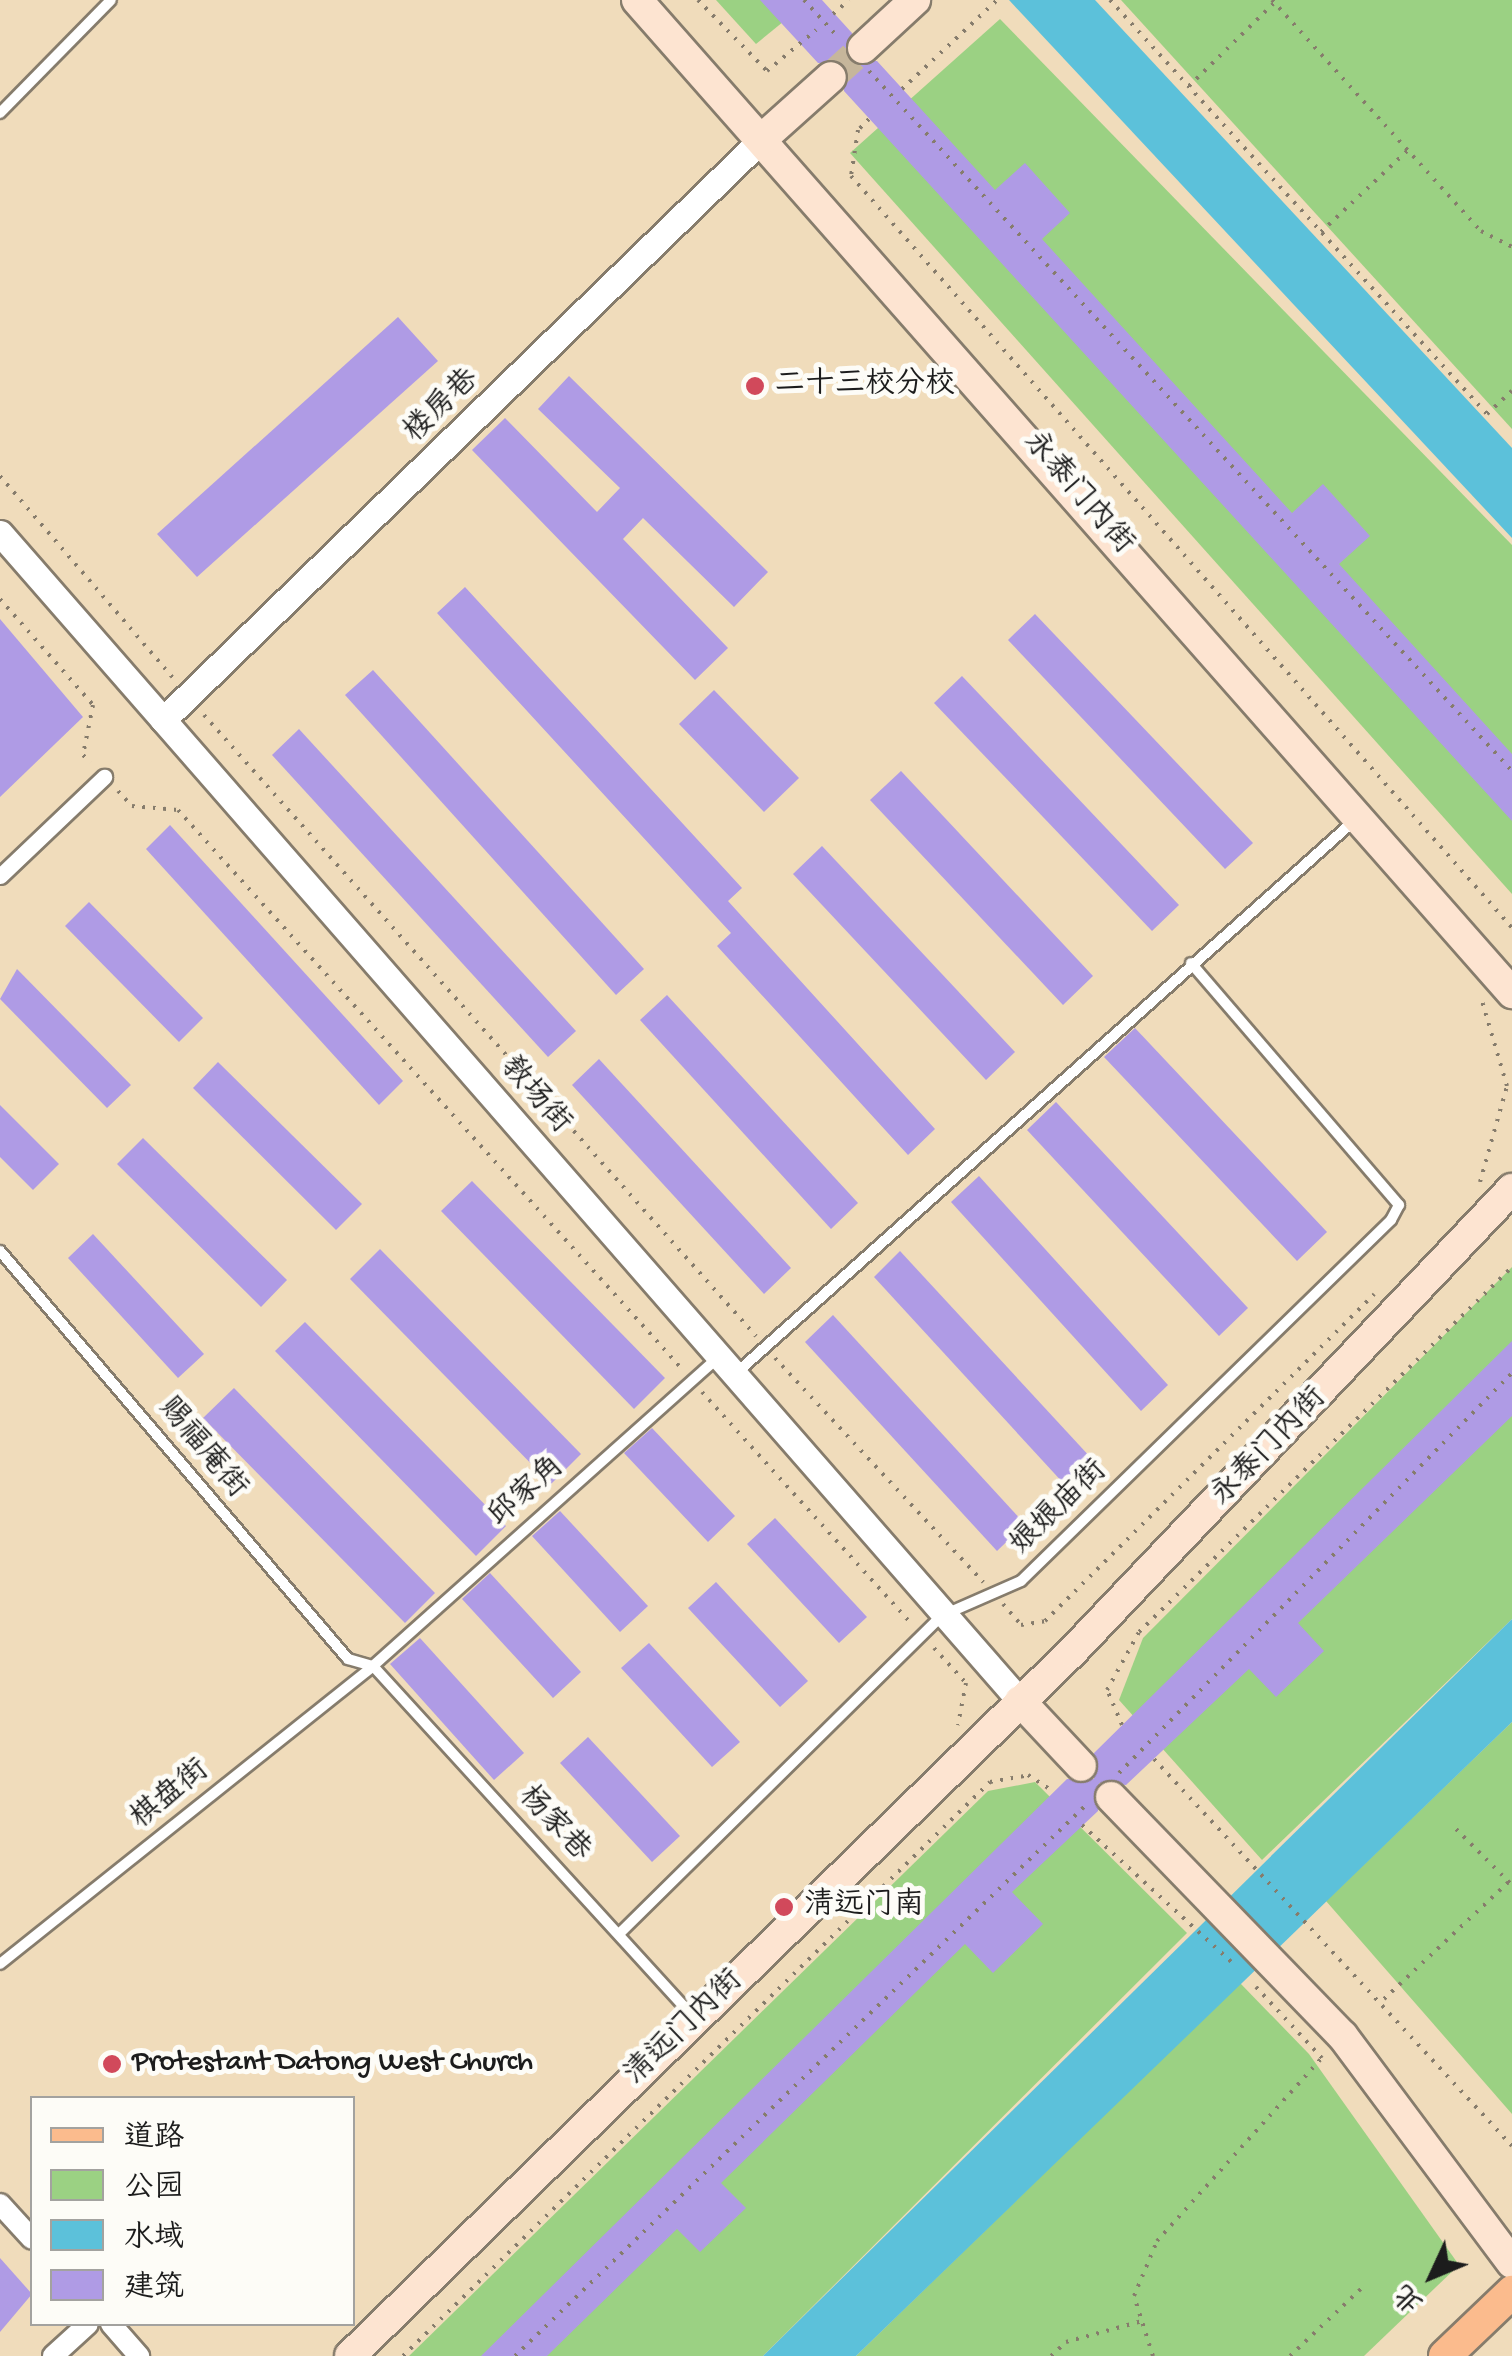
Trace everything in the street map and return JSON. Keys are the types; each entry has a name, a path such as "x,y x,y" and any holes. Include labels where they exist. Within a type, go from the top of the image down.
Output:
{"main road":[{"name":"永泰门内街","path":"637,0 1512,993"},
{"path":"855,50 908,7"},
{"path":"762,138 831,77"},
{"name":"永泰门内街","path":"1020,1700 1512,1189"},
{"path":"1020,1700 1081,1766"},
{"name":"清远门内街","path":"350,2356 1020,1700"},
{"path":"1102,1795 1342,2035 1512,2263"},
{"path":"1445,2356 1512,2292"}],"street":[{"name":"楼房巷","path":"164,720 762,138"},
{"name":"教场街","path":"0,533 942,1616 1020,1700"},
{"path":"0,876 104,777"},
{"path":"0,2204 30,2237"},
{"path":"53,2356 86,2326"},
{"path":"112,2326 139,2356"}],"lane":[{"path":"0,113 111,0"},
{"name":"邱家角","path":"373,1666 692,1380 765,1347 1360,816"},
{"name":"娘娘庙街","path":"619,1934 942,1616 1021,1581 1391,1220 1399,1205 1191,964"},
{"name":"赐福庵街","path":"0,1251 348,1660 373,1666"},
{"name":"杨家巷","path":"373,1666 695,2019"},
{"name":"棋盘街","path":"0,1964 373,1666"}],"path":[{"path":"698,0 767,71 816,30"},
{"path":"804,0 855,50 1512,771"},
{"path":"833,14 849,0"},
{"path":"902,89 997,0"},
{"path":"1110,0 1488,414 1512,391"},
{"path":"1189,86 1275,1 1481,231 1512,247"},
{"path":"869,119 858,130 851,176 1512,928"},
{"path":"1322,232 1408,150"},
{"path":"0,476 188,696 765,1347 1021,1624 1045,1621"},
{"path":"0,599 94,705 83,754 132,806 178,810 966,1683"},
{"path":"1122,1725 1107,1690 1139,1632 1512,1267"},
{"path":"515,2356 1102,1795 1512,1373"},
{"path":"1154,1758 1384,1999 1512,2146"},
{"path":"403,2356 990,1782 1028,1775 1054,1792"},
{"path":"1082,1825 1247,1976 1322,2058 1156,2240 1134,2296 1152,2356"},
{"path":"1384,1999 1511,1882 1456,1829"},
{"path":"1290,2356 1364,2286"},
{"path":"1052,2356 1066,2342 1142,2321"}],"green space":[{"path":"716,0 810,0 756,44"},
{"path":"1121,0 1512,0 1512,429"},
{"path":"1000,19 1512,545 1512,894 850,153"},
{"path":"1512,1267 1512,1619 1262,1860 1119,1700 1143,1638"},
{"path":"1512,1722 1512,2114 1326,1901"},
{"path":"1035,1782 1187,1933 763,2356 409,2356 988,1791"},
{"path":"1240,1983 1309,2054 1459,2265 1364,2356 856,2356"}],"water":[{"path":"1009,0 1095,0 1512,448 1512,538"},
{"path":"1512,1619 1512,1722 856,2356 763,2356"}],"building":[{"path":"760,0 822,0 852,33 849,60 877,61 995,190 1025,163 1070,213 1042,239 1292,513 1323,484 1370,536 1339,564 1512,754 1512,821 844,91 844,64 818,63"},
{"path":"398,317 438,361 197,577 157,534"},
{"path":"569,376 768,572 734,607 643,518 623,539 728,648 695,680 472,450 505,418 597,512 620,488 538,409"},
{"path":"465,587 742,888 728,901 935,1129 908,1155 717,946 731,933 437,613"},
{"path":"1035,614 1253,843 1225,869 1008,640"},
{"path":"0,619 83,717 0,797"},
{"path":"373,670 644,969 616,995 345,695"},
{"path":"962,676 1179,905 1152,931 934,703"},
{"path":"714,690 799,778 764,812 679,724"},
{"path":"299,729 576,1031 548,1057 272,755"},
{"path":"901,771 1093,976 1063,1005 870,800"},
{"path":"170,825 403,1081 379,1105 146,849"},
{"path":"822,846 1015,1052 986,1080 793,874"},
{"path":"89,902 203,1018 179,1042 65,926"},
{"path":"17,969 131,1085 107,1108 0,999"},
{"path":"667,995 858,1203 831,1229 640,1020"},
{"path":"1135,1028 1327,1232 1297,1261 1104,1057"},
{"path":"599,1059 791,1268 764,1294 572,1085"},
{"path":"218,1062 362,1204 336,1230 193,1088"},
{"path":"1056,1102 1248,1308 1219,1336 1027,1130"},
{"path":"0,1105 59,1164 33,1190 0,1157"},
{"path":"143,1138 287,1280 261,1307 117,1164"},
{"path":"979,1176 1168,1385 1141,1411 951,1202"},
{"path":"472,1181 665,1378 634,1409 441,1211"},
{"path":"93,1234 204,1354 178,1378 68,1258"},
{"path":"380,1249 581,1454 551,1484 350,1279"},
{"path":"900,1251 1092,1459 1065,1485 874,1277"},
{"path":"833,1315 1025,1524 997,1551 805,1342"},
{"path":"305,1322 506,1526 476,1556 275,1351"},
{"path":"1512,1341 1512,1416 1298,1623 1324,1651 1276,1697 1249,1669 1126,1785 1099,1783 1098,1811 1012,1892 1043,1924 993,1973 965,1944 721,2183 746,2208 700,2252 677,2229 547,2356 481,2356 1067,1779 1094,1779 1094,1753"},
{"path":"234,1388 435,1593 405,1623 203,1418"},
{"path":"652,1428 735,1516 708,1542 624,1453"},
{"path":"560,1511 648,1606 620,1632 532,1536"},
{"path":"775,1518 867,1617 839,1643 747,1544"},
{"path":"490,1573 581,1672 553,1698 462,1599"},
{"path":"716,1582 808,1681 780,1707 688,1608"},
{"path":"420,1638 524,1753 494,1780 390,1664"},
{"path":"649,1643 740,1742 712,1767 621,1668"},
{"path":"588,1737 680,1836 652,1862 560,1763"},
{"path":"0,2258 30,2296 0,2332"}],"tunnel":[{"path":"831,77 863,48"}],"place":[{"name":"二十三校分校","path":"755,386"},
{"name":"清远门南","path":"784,1907"},
{"name":"Protestant Datong West Church","path":"112,2064"}]}
